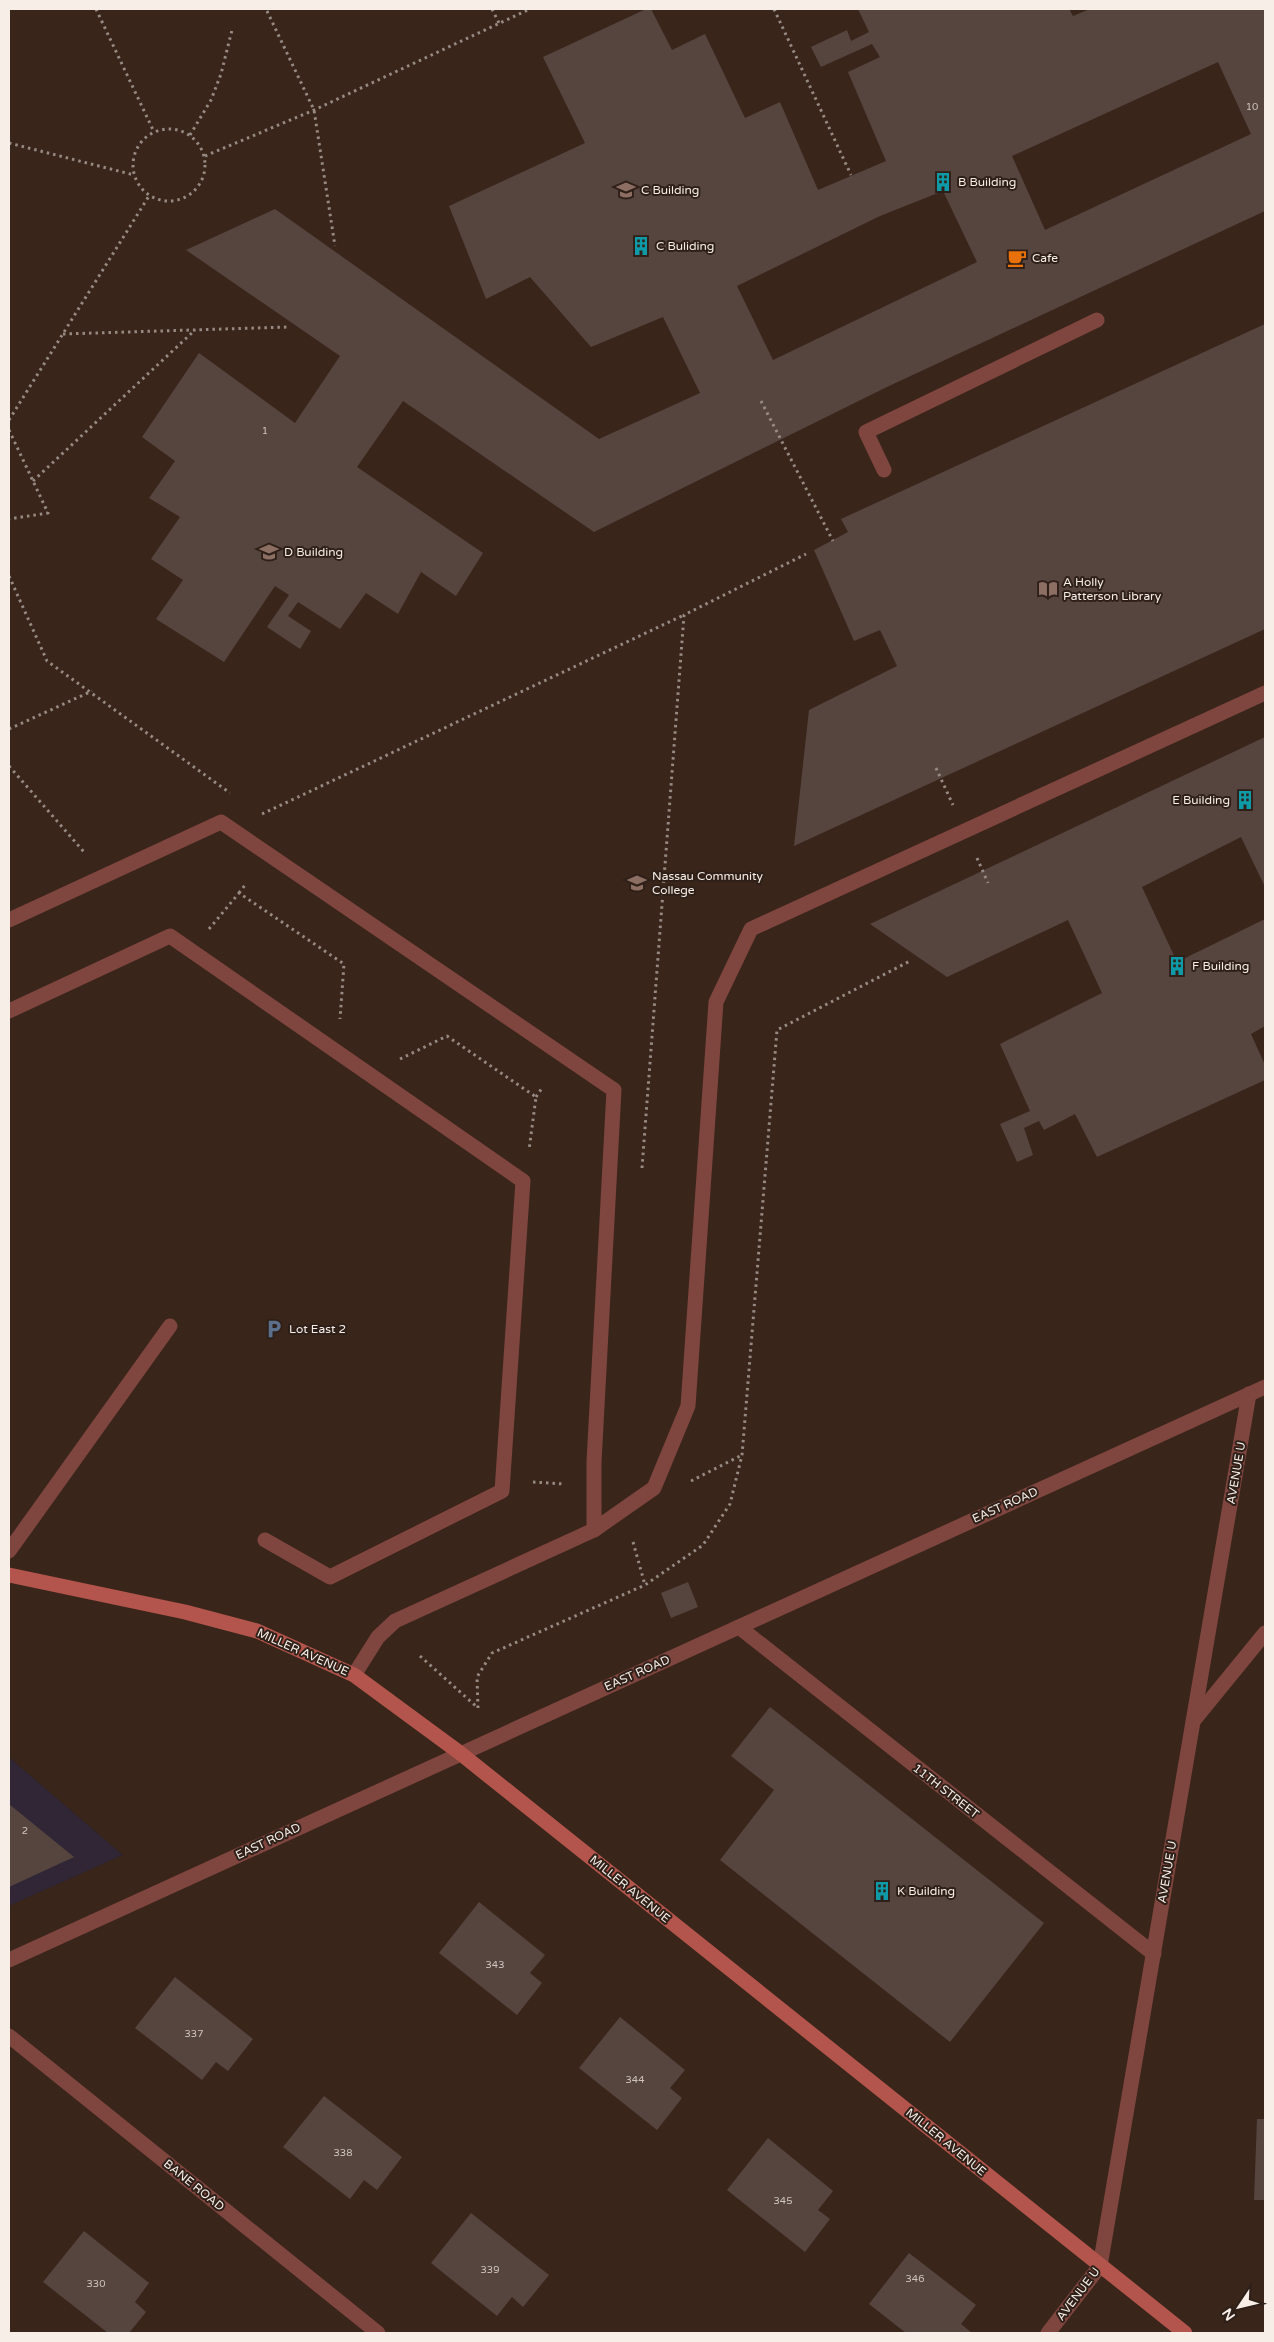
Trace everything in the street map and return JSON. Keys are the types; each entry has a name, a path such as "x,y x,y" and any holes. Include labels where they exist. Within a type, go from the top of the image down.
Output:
{"street":[{"path":"884,470 866,432 1097,320"},
{"path":"354,1674 378,1637 395,1621 594,1530 654,1488 688,1406 716,1002 751,929 1265,693"},
{"path":"9,920 221,822 614,1090 594,1462 594,1530"},
{"path":"9,1011 170,936 524,1181 502,1491 330,1578 265,1540"},
{"path":"9,1552 170,1326"},
{"name":"EAST ROAD","path":"9,1960 1265,1387"},
{"name":"AVENUE U","path":"1048,2333 1100,2266 1249,1394"},
{"name":"MILLER AVENUE","path":"9,1575 185,1612 257,1631 354,1674 460,1753 1184,2333"},
{"name":"11TH STREET","path":"739,1627 1154,1954"},
{"path":"1193,1721 1265,1633"},
{"name":"BANE ROAD","path":"9,2036 378,2333"}],"path":[{"path":"96,9 154,132"},
{"path":"492,9 499,23"},
{"path":"205,156 314,110 530,9"},
{"path":"774,9 851,175"},
{"path":"267,11 314,110 335,246"},
{"path":"190,135 211,100 221,74 232,30"},
{"path":"166,128 179,129 190,135 199,144 205,156 206,168 203,180 196,191 186,198 173,202 160,201 149,196 137,183 133,162 136,150 144,139 154,132 166,128"},
{"path":"9,144 134,175"},
{"path":"9,420 149,196"},
{"path":"62,334 288,327"},
{"path":"33,481 195,330"},
{"path":"761,401 833,541"},
{"path":"9,430 48,513 9,519"},
{"path":"261,814 684,615 806,554"},
{"path":"9,576 47,660 226,790"},
{"path":"642,1172 651,1074 684,615"},
{"path":"9,729 92,691"},
{"path":"9,766 84,852"},
{"path":"191,951 245,885"},
{"path":"239,892 344,964 340,1021"},
{"path":"397,1060 447,1036 536,1096"},
{"path":"529,1156 536,1096 542,1088"},
{"path":"691,1481 742,1455"},
{"path":"525,1482 572,1485"},
{"path":"633,1542 645,1585"},
{"path":"420,1656 478,1708"}],"shaded area":[{"name":"Nassau Community College","path":"9,9 1265,9 1265,2333 9,2333 9,1906 123,1855 9,1757"},
{"path":"9,1757 123,1855 9,1906"}],"building":[{"path":"646,9 651,9 672,50 705,34 745,118 780,102 818,190 886,161 848,72 880,57 872,44 821,67 811,47 847,30 851,41 869,32 858,9 1069,9 1073,16 1090,9 1265,9 1265,211 889,386 594,532 403,401 357,467 483,553 456,596 421,572 398,614 366,593 340,629 298,602 288,616 311,631 300,649 267,627 289,595 275,586 224,662 156,619 183,580 151,559 180,517 149,498 175,461 142,437 199,353 295,423 340,356 186,250 275,209 599,439 700,393 663,317 591,347 530,277 486,299 449,206 585,143 543,57","holes":["1218,62 1251,134 1045,230 1012,156","943,191 977,262 773,360 737,286 880,216"]},
{"name":"A Holly Patterson Library","path":"1265,324 1265,629 794,846 809,710 897,666 880,630 854,641 814,550 848,532 841,519"},
{"name":"F Building","path":"1265,737 1265,887 1241,837 1142,887 1177,962 1265,919 1265,1026 1251,1034 1265,1065 1265,1080 1097,1157 1075,1114 1044,1130 1039,1121 1024,1128 1033,1155 1017,1162 1000,1124 1030,1111 1000,1044 1102,993 1068,920 947,977 870,924"},
{"path":"688,1582 698,1607 671,1618 661,1593"},
{"name":"K Building","path":"770,1707 1044,1923 950,2042 720,1860 774,1790 731,1756"},
{"path":"9,1804 74,1857 9,1887"},
{"path":"479,1902 545,1955 530,1973 542,1983 517,2015 439,1953"},
{"path":"175,1977 253,2039 228,2071 216,2062 202,2080 135,2028"},
{"path":"620,2017 685,2070 670,2088 682,2098 657,2130 579,2068"},
{"path":"324,2096 402,2157 377,2190 364,2180 350,2199 283,2147"},
{"path":"1257,2119 1265,2119 1265,2200 1254,2200"},
{"path":"768,2138 833,2191 818,2210 830,2219 805,2252 727,2190"},
{"path":"471,2213 549,2275 523,2307 512,2297 497,2316 431,2263"},
{"path":"84,2231 149,2283 135,2302 146,2312 129,2333 108,2333 43,2282"},
{"path":"909,2253 976,2305 961,2324 972,2333 906,2333 869,2304"}],"place":[{"name":"B Building","path":"943,182"},
{"name":"C Building","path":"626,190"},
{"name":"C Buliding","path":"641,246"},
{"name":"Cafe","path":"1017,258"},
{"name":"D Building","path":"269,552"},
{"name":"A Holly Patterson Library","path":"1048,589"},
{"name":"E Building","path":"1245,800"},
{"name":"Nassau Community College","path":"637,883"},
{"name":"F Building","path":"1177,966"},
{"name":"Lot East 2","path":"274,1329"},
{"name":"K Building","path":"882,1891"}]}
